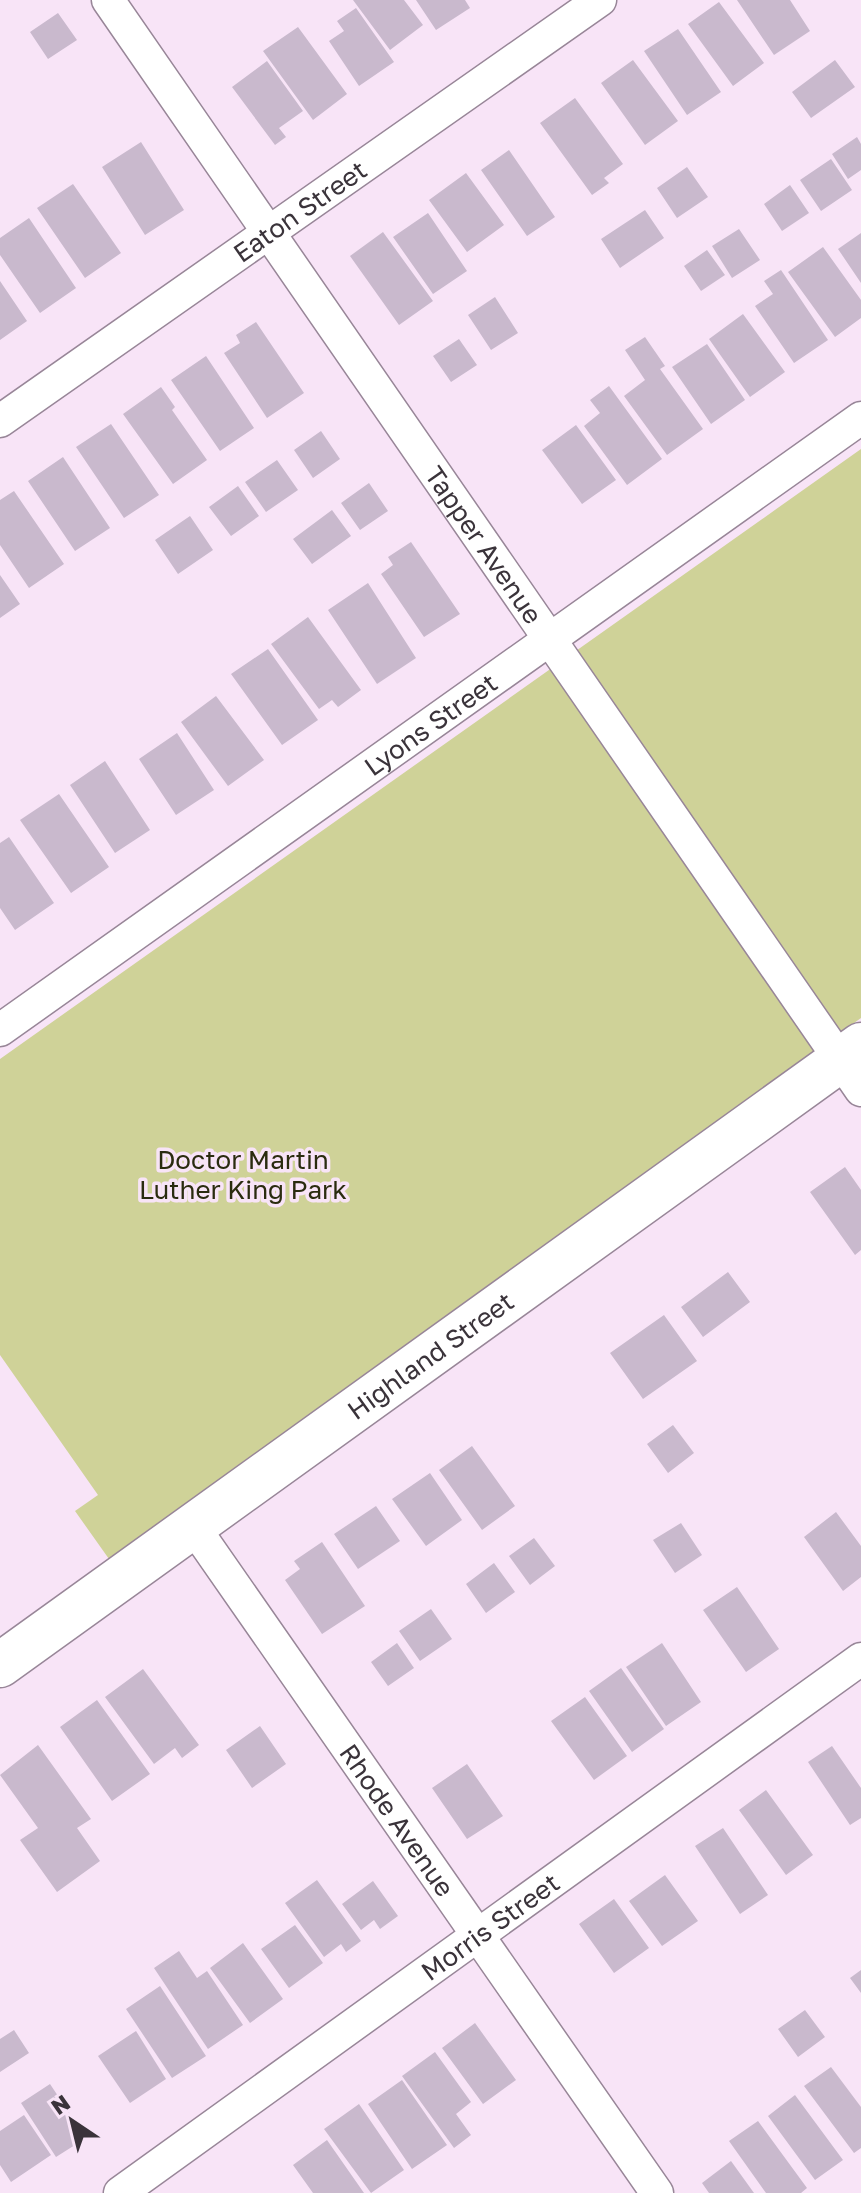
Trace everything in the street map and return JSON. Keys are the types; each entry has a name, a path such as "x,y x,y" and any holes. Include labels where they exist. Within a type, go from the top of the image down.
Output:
{"street":[{"name":"Tapper Avenue","path":"108,0 549,639 854,1065"},
{"name":"Eaton Street","path":"0,421 600,0"},
{"name":"Lyons Street","path":"0,1030 861,418"},
{"name":"Highland Street","path":"0,1665 193,1526 854,1065"},
{"name":"Rhode Avenue","path":"193,1526 657,2193"},
{"name":"Morris Street","path":"120,2193 861,1659"}],"green space":[{"name":"Doctor Martin Luther King Park","path":"861,449 861,1018 109,1559 75,1511 98,1495 0,1355 0,1059"}],"building":[{"path":"353,0 404,0 423,25 390,50"},
{"path":"416,0 465,0 470,8 436,30"},
{"path":"737,0 790,0 810,31 774,55"},
{"path":"719,2 764,63 733,86 688,24"},
{"path":"356,8 394,62 359,86 329,41 344,31 337,21"},
{"path":"58,13 77,40 48,59 30,32"},
{"path":"298,27 347,94 313,120 263,51"},
{"path":"678,29 721,92 687,115 644,51"},
{"path":"633,60 678,121 645,145 601,83"},
{"path":"835,60 855,87 811,118 792,92"},
{"path":"267,61 303,111 279,128 286,137 275,145 232,87"},
{"path":"575,98 623,164 604,178 609,183 592,195 540,123"},
{"path":"857,137 861,144 861,170 848,179 832,154"},
{"path":"141,142 184,210 145,235 102,167"},
{"path":"509,150 555,217 527,236 481,170"},
{"path":"831,159 852,190 821,211 800,180"},
{"path":"687,167 708,197 677,218 657,188"},
{"path":"466,173 504,225 467,252 429,200"},
{"path":"73,184 121,253 85,278 37,208"},
{"path":"790,185 809,213 782,231 764,204"},
{"path":"645,210 664,238 620,268 601,239"},
{"path":"428,213 467,271 433,294 393,237"},
{"path":"29,218 76,288 40,313 0,255 0,238"},
{"path":"739,229 760,260 732,278 712,246"},
{"path":"383,232 433,301 399,325 350,256"},
{"path":"861,233 861,283 838,249"},
{"path":"823,247 861,300 861,318 835,337 788,272"},
{"path":"707,250 725,275 701,291 684,266"},
{"path":"781,270 828,340 794,363 755,306 773,294 764,281"},
{"path":"0,281 27,321 0,340"},
{"path":"495,297 518,333 491,350 468,315"},
{"path":"743,314 785,372 750,397 709,339"},
{"path":"256,322 304,393 267,418 224,353 240,343 236,335"},
{"path":"645,337 665,366 660,369 703,429 667,455 624,396 645,380 625,350"},
{"path":"459,339 477,365 451,382 433,356"},
{"path":"707,344 745,400 711,424 672,367"},
{"path":"206,356 254,428 220,451 171,380"},
{"path":"609,386 662,459 627,485 584,426 600,413 590,400"},
{"path":"161,387 175,407 172,410 207,460 173,484 123,414"},
{"path":"111,424 159,495 124,518 76,447"},
{"path":"576,425 616,480 582,504 542,450"},
{"path":"321,431 340,459 313,478 294,450"},
{"path":"63,457 110,528 75,551 28,481"},
{"path":"277,460 298,490 266,512 245,482"},
{"path":"369,483 388,511 360,530 341,503"},
{"path":"238,486 259,516 231,536 209,507"},
{"path":"14,491 64,564 29,588 0,545 0,500"},
{"path":"332,510 351,536 312,564 293,539"},
{"path":"190,516 213,550 178,574 155,540"},
{"path":"411,542 460,614 424,637 381,574 393,565 388,557"},
{"path":"0,575 20,604 0,618"},
{"path":"368,583 416,658 377,684 328,610"},
{"path":"308,617 361,690 338,707 332,700 319,709 271,644"},
{"path":"268,649 318,720 282,745 231,674"},
{"path":"216,696 264,760 228,786 181,722"},
{"path":"177,733 214,790 176,815 139,759"},
{"path":"105,761 150,830 115,853 70,785"},
{"path":"59,794 109,867 71,893 20,820"},
{"path":"9,837 54,903 15,930 0,908 0,843"},
{"path":"845,1167 861,1190 861,1250 855,1255 810,1192"},
{"path":"728,1272 750,1302 703,1337 681,1307"},
{"path":"664,1315 697,1361 643,1399 610,1353"},
{"path":"673,1425 694,1453 668,1473 647,1444"},
{"path":"472,1446 515,1506 482,1530 439,1470"},
{"path":"430,1473 462,1520 426,1546 392,1499"},
{"path":"376,1506 400,1541 358,1569 334,1534"},
{"path":"836,1512 861,1546 861,1577 843,1591 804,1537"},
{"path":"681,1523 702,1555 675,1573 653,1540"},
{"path":"534,1538 555,1566 530,1585 509,1556"},
{"path":"322,1542 365,1606 322,1634 285,1580 300,1569 294,1561"},
{"path":"494,1563 515,1592 486,1613 466,1584"},
{"path":"737,1587 779,1649 746,1672 703,1610"},
{"path":"431,1609 452,1639 420,1661 399,1631"},
{"path":"397,1643 414,1668 388,1686 371,1662"},
{"path":"662,1643 701,1702 666,1726 626,1667"},
{"path":"621,1668 664,1729 632,1752 589,1691"},
{"path":"143,1669 199,1745 182,1758 175,1748 154,1764 105,1697"},
{"path":"585,1697 627,1756 594,1780 551,1721"},
{"path":"97,1700 150,1774 112,1801 60,1727"},
{"path":"260,1726 286,1764 252,1788 226,1750"},
{"path":"38,1745 91,1819 77,1828 100,1861 57,1892 20,1840 38,1828 0,1775"},
{"path":"832,1746 861,1788 861,1818 850,1825 808,1762"},
{"path":"467,1764 503,1816 467,1839 432,1788"},
{"path":"766,1790 813,1855 786,1875 739,1810"},
{"path":"723,1828 768,1895 740,1914 695,1846"},
{"path":"665,1875 698,1921 662,1946 629,1901"},
{"path":"317,1880 361,1941 346,1952 341,1944 324,1957 285,1903"},
{"path":"373,1881 398,1916 380,1929 374,1920 361,1930 342,1904"},
{"path":"614,1899 649,1948 614,1973 579,1924"},
{"path":"295,1925 323,1963 289,1988 261,1949"},
{"path":"243,1943 283,1999 250,2023 210,1968"},
{"path":"179,1951 197,1978 207,1971 243,2025 208,2049 154,1968"},
{"path":"861,1970 861,1993 850,1978"},
{"path":"160,1986 206,2056 172,2078 126,2009"},
{"path":"805,2010 825,2037 798,2057 778,2029"},
{"path":"475,2023 516,2080 483,2104 442,2048"},
{"path":"14,2030 29,2053 0,2072 0,2039"},
{"path":"136,2031 166,2079 130,2103 98,2056"},
{"path":"435,2052 471,2102 456,2114 471,2135 454,2148 402,2076"},
{"path":"831,2067 861,2107 861,2148 854,2153 804,2086"},
{"path":"402,2080 447,2145 412,2169 368,2104"},
{"path":"50,2084 86,2138 56,2157 21,2103"},
{"path":"795,2095 843,2160 815,2180 768,2116"},
{"path":"359,2104 404,2170 371,2193 324,2129"},
{"path":"24,2115 51,2155 11,2182 0,2165 0,2131"},
{"path":"758,2121 807,2188 801,2193 766,2193 729,2141"},
{"path":"327,2140 364,2193 313,2193 293,2165"},
{"path":"731,2161 754,2193 709,2193 702,2183"}]}
